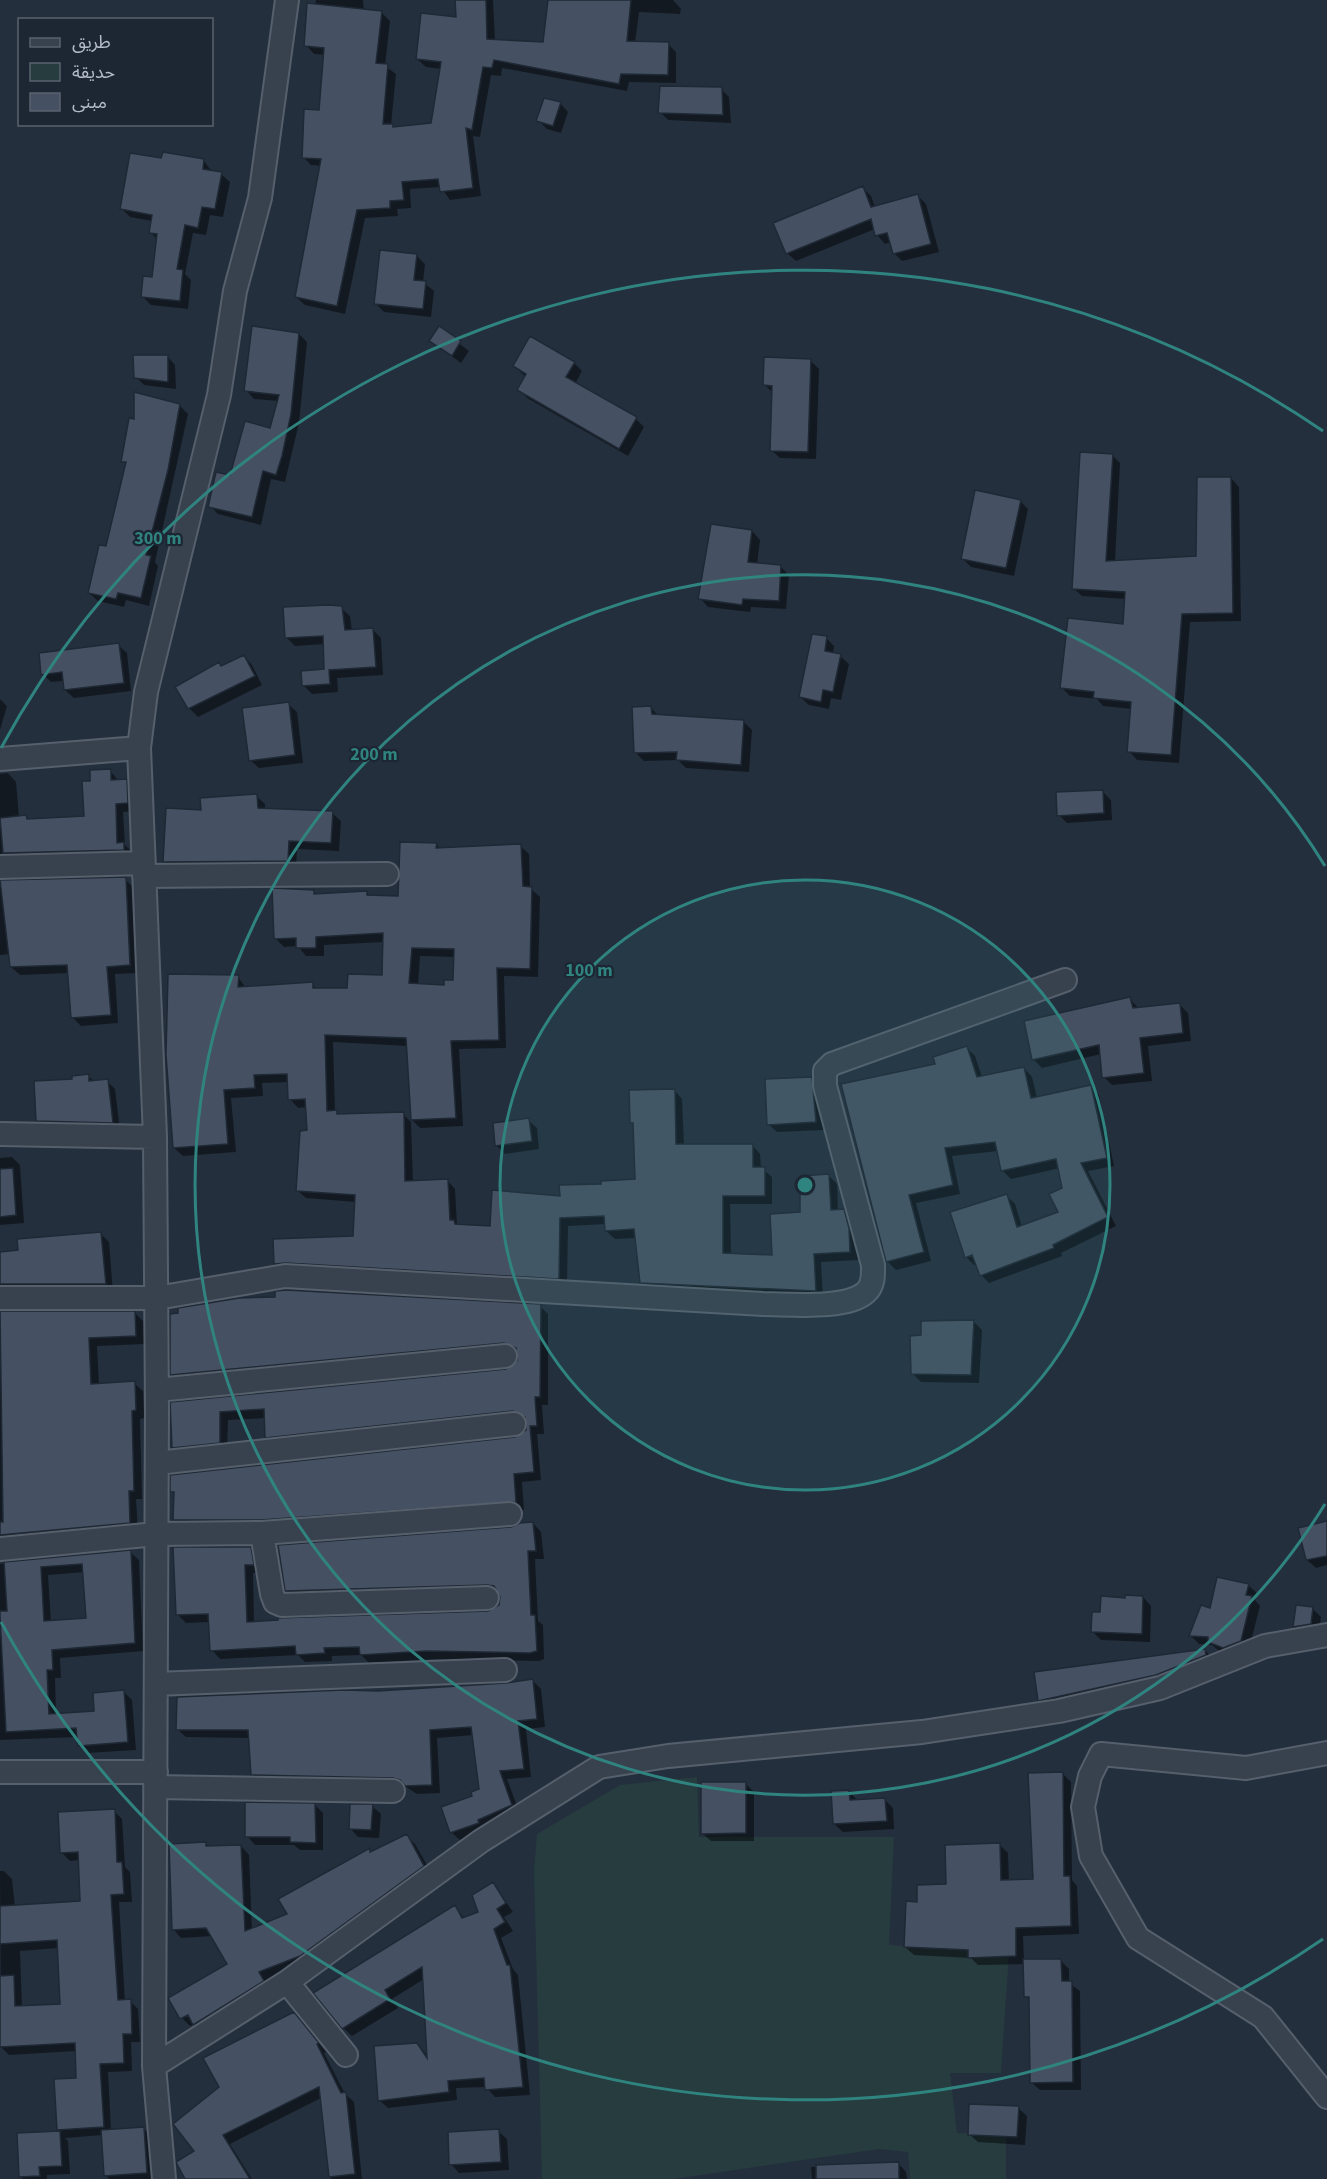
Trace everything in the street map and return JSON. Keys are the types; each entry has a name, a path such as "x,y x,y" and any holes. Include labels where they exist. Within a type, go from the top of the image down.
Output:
{"street":[{"path":"164,2179 154,2066 157,1463 155,1137 139,748 146,692 219,395 235,291 260,198 287,0"},
{"path":"0,759 139,748"},
{"path":"0,867 387,874"},
{"path":"0,1298 157,1298 285,1276 763,1304 819,1305 859,1297 868,1290 874,1278 873,1265 825,1086 825,1071 832,1064 1065,980"},
{"path":"0,1134 155,1137"},
{"path":"157,1389 505,1356"},
{"path":"157,1463 514,1424"},
{"path":"0,1549 156,1534 262,1533 510,1514"},
{"path":"262,1533 272,1594 275,1602 282,1605 487,1598"},
{"path":"154,2066 287,1982 481,1841 599,1767 668,1756 922,1732 1059,1711 1160,1688 1265,1646 1327,1635"},
{"path":"156,1684 505,1670"},
{"path":"1327,1753 1246,1768 1101,1754 1090,1776 1083,1807 1091,1856 1138,1938 1263,2018 1327,2097"},
{"path":"0,1772 393,1791"},
{"path":"287,1982 346,2055"}],"green space":[{"path":"697,1777 699,1837 894,1837 889,1945 1009,1953 1001,2073 950,2073 957,2133 1006,2134 1006,2179 910,2179 908,2152 879,2149 673,2179 542,2179 534,1871 537,1834 620,1785"}],"building":[{"path":"455,0 486,0 487,39 543,42 548,0 631,0 627,41 669,42 668,75 621,74 619,84 494,60 492,68 483,67 472,130 466,128 473,188 440,192 438,179 402,182 404,200 390,201 390,208 357,210 337,306 295,297 321,159 302,158 304,109 319,110 324,48 304,46 307,3 382,11 376,63 388,64 383,124 393,124 393,127 431,123 441,62 416,59 421,13 456,17"},
{"path":"660,86 722,87 723,115 658,113"},
{"path":"544,98 561,102 553,126 536,121"},
{"path":"163,152 204,159 203,169 222,172 215,209 202,207 198,228 185,225 177,269 183,270 180,301 141,297 143,276 152,277 157,234 149,233 152,215 120,209 130,153 161,158"},
{"path":"863,186 871,207 918,194 931,244 893,254 887,233 875,236 871,219 786,254 773,223"},
{"path":"380,250 417,254 414,280 426,281 423,309 374,304"},
{"path":"252,326 299,333 291,414 282,456 276,475 263,471 252,517 208,507 216,472 230,475 245,421 270,428 279,395 244,391"},
{"path":"439,326 461,341 452,356 429,341"},
{"path":"530,336 575,362 566,377 637,417 619,449 517,390 526,374 513,366"},
{"path":"133,355 168,355 168,382 134,378"},
{"path":"764,357 811,359 808,452 770,451 772,386 763,385"},
{"path":"134,392 180,404 168,470 146,555 151,556 141,598 118,593 116,599 88,593 99,545 106,546 126,462 121,462 129,418 134,419"},
{"path":"1080,452 1113,454 1106,561 1196,556 1197,477 1231,477 1233,613 1182,614 1171,755 1127,752 1131,702 1093,698 1094,692 1060,688 1068,618 1123,624 1125,592 1072,589"},
{"path":"975,490 1021,500 1006,568 961,559"},
{"path":"711,524 752,530 748,562 781,565 779,601 743,599 742,605 698,599"},
{"path":"342,606 345,630 373,628 376,667 329,670 330,684 302,686 301,671 324,669 323,636 285,638 283,607"},
{"path":"812,634 827,636 825,651 841,654 833,692 823,690 821,702 799,697"},
{"path":"119,643 124,683 64,690 62,672 41,675 39,653"},
{"path":"244,655 255,676 188,709 175,687 219,662 221,666"},
{"path":"289,702 295,755 249,761 242,708"},
{"path":"651,706 652,714 744,720 741,765 676,760 677,752 634,753 632,707"},
{"path":"111,769 111,780 127,779 128,803 116,804 117,843 124,842 124,850 3,853 0,818 26,815 27,819 84,816 82,781 90,781 90,770"},
{"path":"1103,790 1104,813 1057,816 1056,792"},
{"path":"257,794 258,808 333,811 331,843 289,841 288,861 163,862 166,808 201,810 200,798"},
{"path":"400,842 437,843 436,848 521,844 523,886 532,887 530,969 497,968 499,1040 451,1041 456,1118 411,1120 406,1038 325,1035 327,1111 337,1110 337,1114 404,1112 405,1181 448,1179 450,1220 454,1220 455,1224 490,1226 492,1190 560,1196 559,1185 601,1184 601,1181 635,1179 629,1090 675,1089 676,1144 753,1144 753,1167 765,1167 765,1196 723,1196 723,1253 772,1255 770,1214 800,1212 800,1176 829,1174 831,1210 844,1209 849,1228 850,1252 814,1254 816,1291 640,1283 634,1229 605,1231 604,1216 560,1218 559,1279 274,1264 273,1239 353,1236 355,1195 296,1191 300,1131 307,1130 305,1099 288,1100 287,1074 254,1075 255,1088 224,1090 228,1144 173,1148 166,1055 168,974 239,975 238,987 313,982 313,988 347,988 348,974 382,975 383,933 316,937 316,948 296,948 296,938 274,939 272,888 314,890 314,894 367,891 367,895 398,896","holes":["412,948 454,949 453,980 444,980 444,985 409,983"]},
{"path":"126,877 130,965 107,967 111,1015 71,1018 67,965 10,967 0,880"},
{"path":"1130,997 1133,1008 1180,1003 1183,1033 1140,1038 1144,1073 1102,1078 1099,1045 1032,1060 1024,1021"},
{"path":"967,1046 977,1077 1024,1067 1031,1098 1091,1085 1107,1158 1081,1163 1108,1217 1053,1245 1054,1248 980,1276 972,1255 965,1258 950,1212 1007,1194 1017,1227 1058,1212 1049,1194 1062,1188 1056,1159 1001,1171 995,1142 945,1148 953,1185 909,1195 924,1252 886,1262 841,1084 935,1064 933,1057"},
{"path":"89,1074 89,1081 108,1079 113,1123 36,1121 34,1081 72,1079 72,1076"},
{"path":"812,1077 816,1122 767,1125 765,1079"},
{"path":"529,1118 532,1141 495,1146 493,1123"},
{"path":"13,1168 16,1215 0,1217 0,1169"},
{"path":"101,1232 106,1284 0,1284 0,1252 18,1250 17,1239"},
{"path":"275,1291 541,1304 540,1397 535,1397 537,1426 530,1426 534,1472 514,1474 516,1502 261,1520 173,1520 174,1492 170,1492 170,1475 515,1437 526,1430 525,1417 513,1411 265,1438 264,1409 220,1412 220,1443 172,1448 170,1402 506,1369 517,1361 516,1348 504,1343 170,1375 170,1314 178,1313 178,1308 239,1298 275,1297"},
{"path":"0,1311 135,1311 136,1336 89,1338 91,1384 135,1381 136,1410 132,1411 134,1491 129,1491 130,1523 0,1535 0,1522 3,1522"},
{"path":"974,1320 971,1375 911,1374 910,1336 921,1335 921,1321"},
{"path":"1327,1521 1327,1556 1306,1560 1298,1528"},
{"path":"533,1522 536,1551 528,1551 531,1615 535,1615 537,1651 530,1653 427,1651 360,1655 359,1647 324,1648 325,1653 296,1655 295,1646 210,1651 208,1614 176,1615 173,1547 251,1547 254,1565 245,1565 247,1622 278,1620 278,1618 488,1611 499,1605 500,1597 494,1586 487,1585 285,1591 278,1545 511,1527 520,1523"},
{"path":"131,1550 135,1643 52,1650 53,1670 47,1670 49,1714 94,1711 93,1693 124,1690 128,1742 78,1746 76,1728 6,1732 0,1617 0,1611 7,1611 4,1562","holes":["82,1564 86,1618 44,1621 41,1567"]},
{"path":"1217,1577 1249,1584 1246,1595 1252,1596 1241,1641 1223,1648 1208,1642 1208,1637 1189,1636 1201,1605 1210,1608"},
{"path":"1125,1595 1143,1596 1142,1634 1091,1632 1092,1612 1100,1612 1101,1596 1125,1598"},
{"path":"1296,1605 1313,1607 1311,1624 1293,1627"},
{"path":"1205,1649 1206,1655 1156,1675 1038,1701 1034,1672"},
{"path":"533,1679 537,1719 518,1721 524,1769 500,1771 512,1805 478,1820 479,1823 450,1833 441,1807 472,1796 471,1792 479,1789 471,1727 430,1730 432,1785 405,1786 400,1780 393,1778 251,1775 248,1730 176,1730 177,1697 343,1690 378,1691 506,1683"},
{"path":"1063,1772 1064,1876 1070,1876 1071,1926 1016,1928 1016,1956 968,1958 968,1950 904,1947 906,1901 917,1902 917,1885 946,1884 945,1845 1000,1843 1001,1880 1033,1879 1028,1773"},
{"path":"701,1782 746,1782 746,1833 701,1834"},
{"path":"849,1790 850,1800 885,1798 887,1821 833,1824 831,1791"},
{"path":"245,1802 315,1803 316,1843 290,1842 290,1837 245,1837"},
{"path":"350,1804 373,1804 371,1830 349,1829"},
{"path":"115,1809 117,1862 122,1862 124,1894 111,1895 118,2000 131,1999 132,2034 123,2034 124,2063 100,2064 104,2127 57,2130 54,2079 76,2078 75,2043 0,2047 0,1976 14,1975 15,2006 60,2004 57,1940 0,1944 0,1906 80,1901 78,1852 60,1853 58,1812"},
{"path":"407,1834 424,1866 300,1956 259,1972 264,1981 193,2025 188,2015 180,2019 168,1998 227,1964 206,1928 172,1930 169,1844 206,1842 206,1846 241,1845 245,1931 287,1914 278,1899 370,1848 370,1852"},
{"path":"493,1882 506,1903 497,1909 505,1922 494,1929 507,1965 510,1965 523,2087 485,2090 484,2078 448,2081 449,2092 378,2101 374,2046 417,2043 427,2058 422,1967 385,1990 390,1999 342,2029 313,1993 455,1905 462,1918 478,1912 472,1895"},
{"path":"1023,1959 1061,1959 1062,1981 1072,1981 1073,2082 1030,2083 1029,1997 1024,1997"},
{"path":"294,2012 319,2043 317,2044 341,2093 346,2092 355,2174 329,2177 319,2087 223,2135 250,2179 185,2179 176,2162 194,2151 173,2124 219,2087 203,2058"},
{"path":"969,2104 1019,2106 1017,2137 968,2135"},
{"path":"144,2127 147,2173 104,2176 101,2130"},
{"path":"499,2129 501,2162 449,2165 448,2132"},
{"path":"60,2131 62,2166 39,2167 40,2176 19,2177 17,2133"},
{"path":"899,2162 899,2179 816,2179 816,2165"}]}
